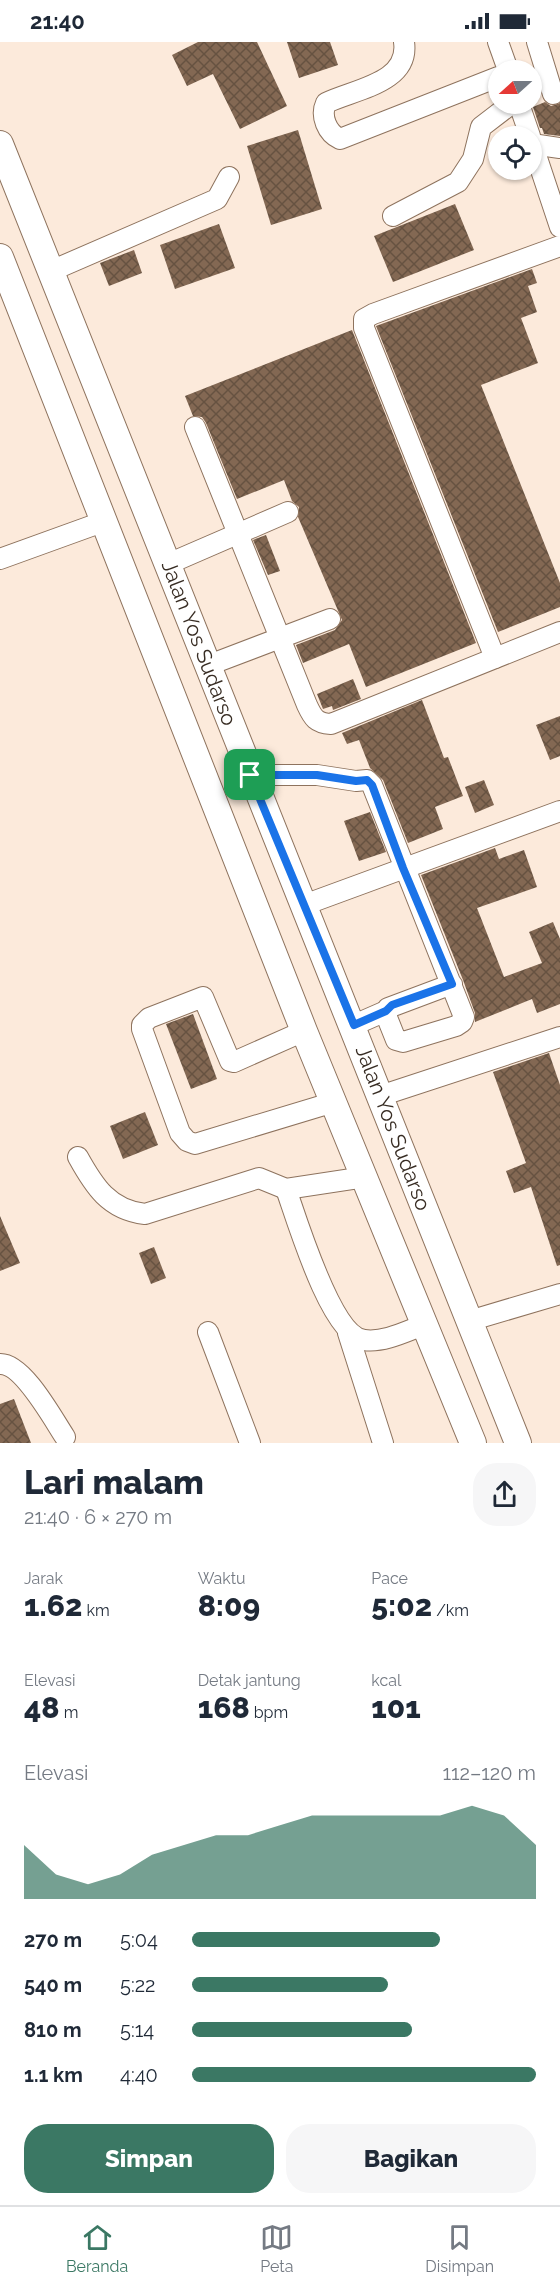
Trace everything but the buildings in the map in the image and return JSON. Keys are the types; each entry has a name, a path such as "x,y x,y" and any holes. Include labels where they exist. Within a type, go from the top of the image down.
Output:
{"main road":[{"name":"Jalan Yos Sudarso","path":"0,144 209,665 250,775 354,1025 518,1443"},
{"name":"Jalan Yos Sudarso","path":"0,257 304,1031 473,1443"}],"lane":[{"path":"404,42 405,58 399,68 388,78 326,103 323,110 325,121 334,136 340,139 488,81"},
{"path":"498,42 504,60"},
{"path":"537,42 552,94"},
{"path":"393,216 458,182 473,159 482,127 498,114"},
{"path":"542,143 560,148"},
{"path":"542,173 560,227"},
{"path":"51,271 217,199 229,177"},
{"path":"495,658 364,328 364,319 560,246"},
{"path":"195,428 310,712 313,719 321,724 331,724 560,632"},
{"path":"168,564 288,512"},
{"path":"0,559 105,521"},
{"path":"209,665 330,620"},
{"path":"250,775 317,775 356,781 367,780 372,785 464,1017 462,1022 456,1026 398,1041 394,1038 386,1011"},
{"path":"304,905 560,811"},
{"path":"354,1025 386,1011 392,1005 452,984"},
{"path":"304,1031 234,1062 230,1061 203,997 149,1018 142,1025 180,1133 187,1141 195,1144 334,1102"},
{"path":"380,1096 560,1036"},
{"path":"78,1156 92,1182 108,1200 128,1212 145,1214 259,1178 286,1189 365,1177"},
{"path":"286,1189 312,1263 348,1333 384,1443"},
{"path":"469,1321 560,1294"},
{"path":"348,1333 362,1340 377,1341 426,1324"},
{"path":"208,1332 250,1443"},
{"path":"0,1364 5,1364 20,1372 65,1437"}],"route":[{"path":"250,775 317,775 356,781 367,780 372,785 403,868 452,984 392,1005 386,1011 354,1025 250,775"}]}
